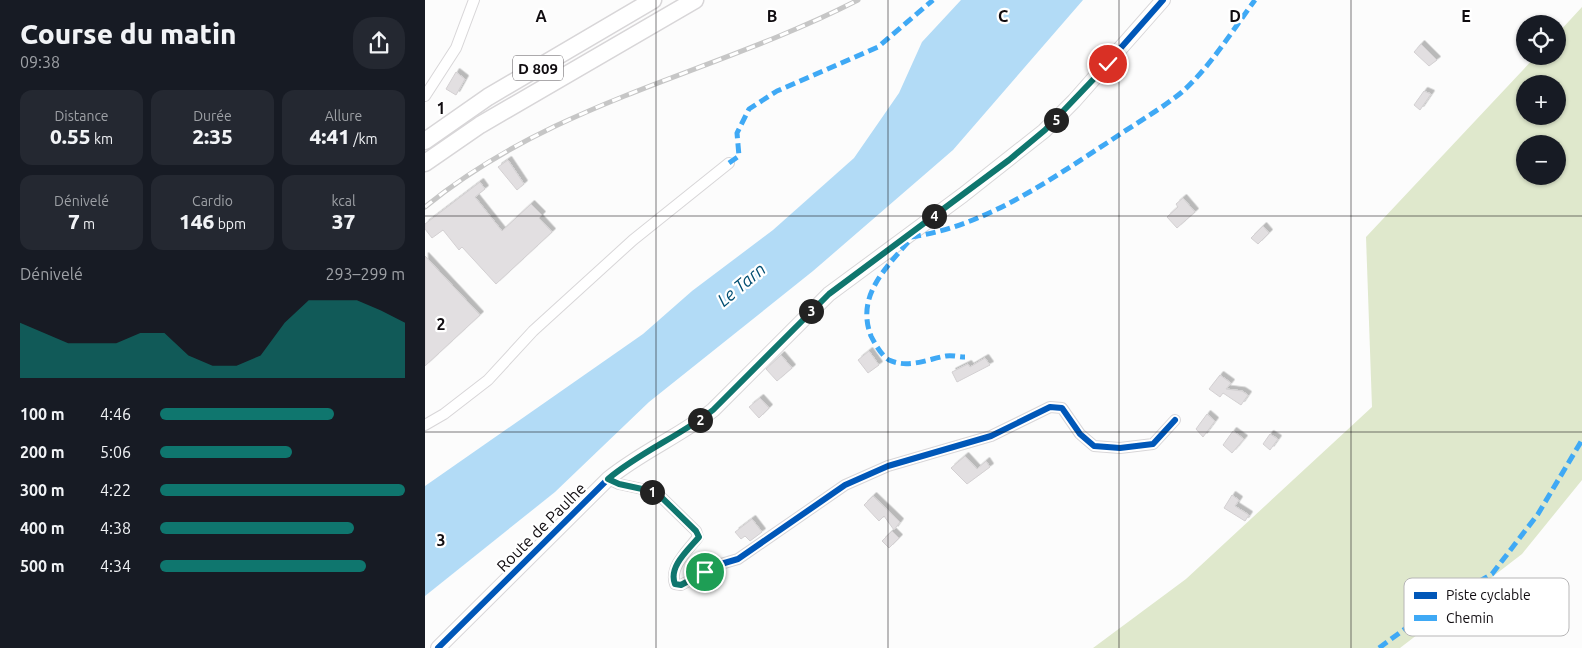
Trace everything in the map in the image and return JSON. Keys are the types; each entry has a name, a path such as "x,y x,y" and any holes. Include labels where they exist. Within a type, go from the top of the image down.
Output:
{"main road":[{"name":"D 809","path":"425,141 488,97 653,0"},
{"name":"D 809","path":"425,163 480,125 695,0"}],"street":[{"path":"425,96 456,48 474,0"},
{"name":"Route de Paulhe","path":"438,648 608,479 624,466 696,423 713,410 829,294 971,190 1045,130 1074,101 1163,0"},
{"path":"425,425 444,414 488,380 533,331 633,240 729,163"},
{"path":"608,479 619,484 656,492 696,531 699,537 676,566 673,578 675,584 681,585 721,564 738,559 845,485 888,466 991,436 1050,407 1061,408 1080,434 1094,446 1120,448 1153,444 1175,420"}],"green space":[{"path":"1582,7 1582,480 1522,554 1491,578 1404,578 1404,636 1416,636 1400,648 1093,648 1186,579 1372,407 1366,237 1516,77 1516,125 1566,125 1566,75 1518,75 1528,65 1566,65 1566,24"}],"water":[{"name":"Le Tarn","path":"961,0 1083,0 953,150 813,271 649,402 555,492 425,596 425,486 643,334 692,291 773,230 854,158 899,93 922,42"}],"building":[{"path":"1421,44 1437,60 1429,66 1414,52"},
{"path":"456,72 465,79 456,95 446,89"},
{"path":"1424,91 1431,94 1420,110 1414,105"},
{"path":"508,160 524,184 517,190 498,167"},
{"path":"480,182 485,189 475,197 502,231 531,204 542,215 539,218 552,232 496,284 462,247 459,250 443,230 432,238 425,229 425,224"},
{"path":"1183,198 1195,212 1177,228 1167,217 1178,207 1176,204"},
{"path":"1263,226 1269,233 1258,244 1251,238"},
{"path":"425,256 480,315 425,366"},
{"path":"869,351 879,365 868,373 858,360"},
{"path":"781,355 792,368 777,381 766,369"},
{"path":"985,358 990,365 957,382 952,372 968,364 970,367"},
{"path":"1220,375 1231,383 1226,389 1242,391 1248,395 1241,405 1223,393 1220,397 1209,389"},
{"path":"760,398 769,408 759,418 749,407"},
{"path":"1207,414 1215,421 1203,437 1196,429"},
{"path":"1233,431 1244,439 1232,453 1223,445"},
{"path":"1270,434 1278,439 1270,450 1263,444"},
{"path":"965,456 977,469 986,461 990,467 967,484 951,468"},
{"path":"1232,495 1239,500 1235,506 1249,515 1245,521 1224,508"},
{"path":"873,496 900,522 894,530 884,516 879,521 864,505"},
{"path":"752,519 762,532 750,541 745,536 741,539 735,532"},
{"path":"892,531 899,538 889,548 882,541"}],"railway":[{"path":"425,207 475,171 527,140 581,114 748,49 858,0"}],"marked path":[{"path":"729,163 739,156 737,133 749,109 777,91 878,47 933,0"},
{"path":"911,237 965,223 1015,200 1040,186 1165,105 1193,82 1221,48 1255,0"},
{"path":"908,242 882,274 870,297 867,309 867,322 871,336 884,356 896,363 911,363 948,356 965,357"},
{"path":"1485,578 1492,574 1538,514 1582,440"},
{"path":"1379,648 1404,630"}],"cycle path":[{"path":"438,648 608,479 634,460 713,410 829,294 963,195 1044,131 1074,101 1163,0"},
{"path":"608,479 619,484 656,492 696,531 698,537 680,559 675,571 675,584 681,585 721,564 738,559 845,485 888,466 991,436 1050,407 1062,408 1080,434 1094,446 1120,448 1153,444 1175,420"}],"route":[{"path":"705,572 681,585 675,584 673,578 676,566 699,537 696,531 656,492 619,484 608,479 624,466 696,423 713,410 829,294 1009,160 1045,130 1108,64"}]}
